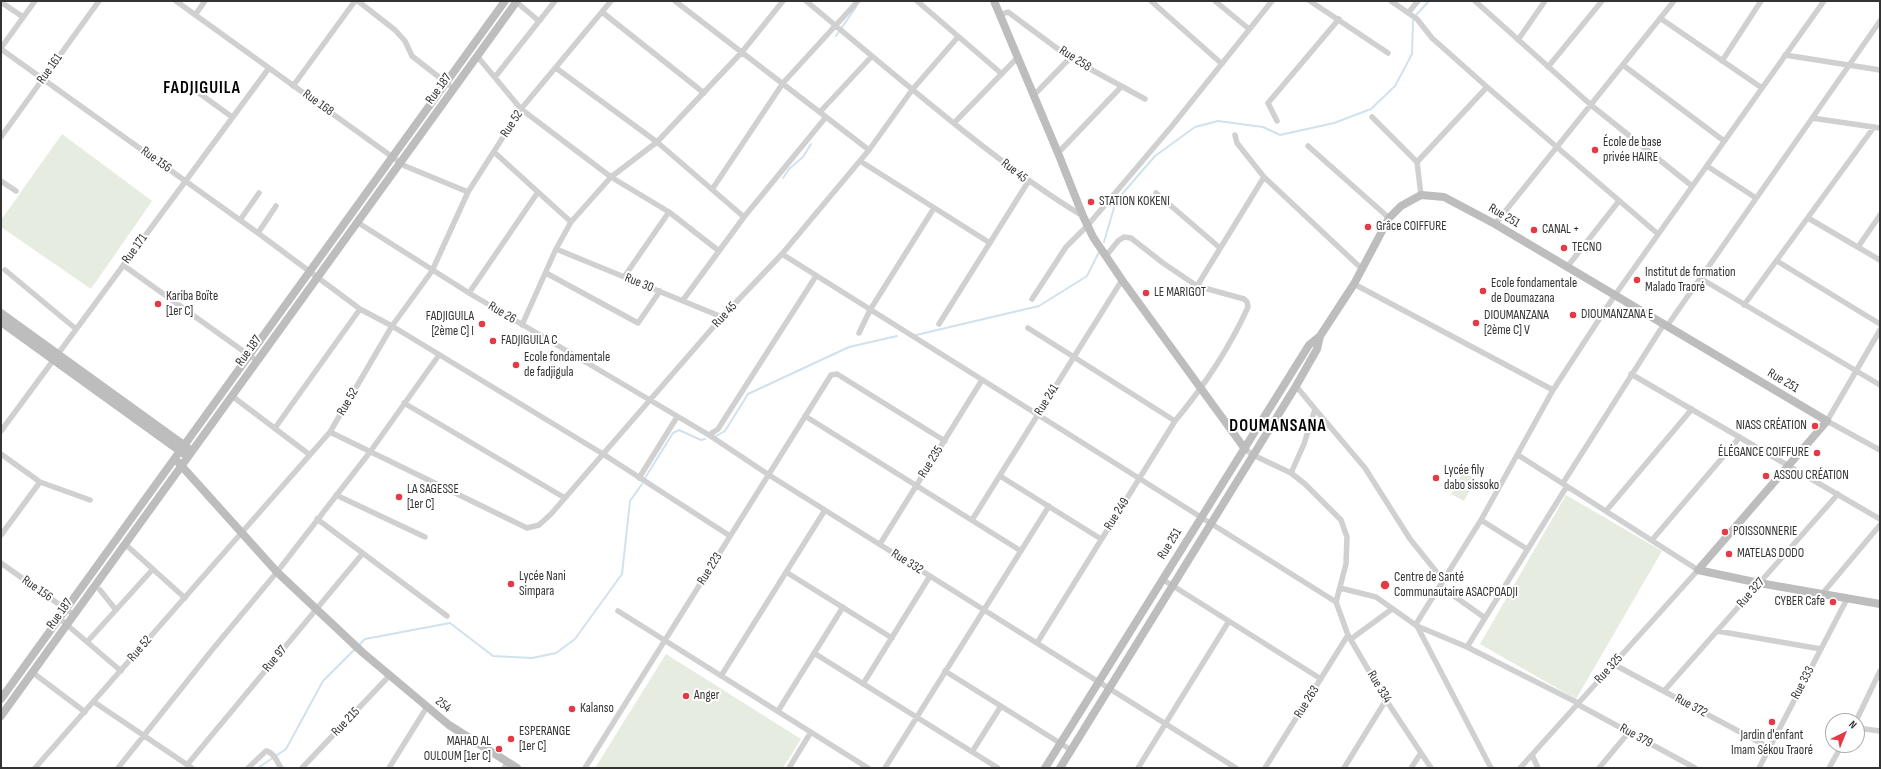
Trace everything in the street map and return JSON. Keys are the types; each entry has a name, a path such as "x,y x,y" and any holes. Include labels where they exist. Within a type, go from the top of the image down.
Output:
{"main road":[{"name":"Rue 187","path":"1,699 505,1"},
{"name":"Rue 187","path":"1,716 516,1"},
{"path":"994,1 1093,237 1122,280 1245,449"},
{"name":"Rue 251","path":"1045,768 1309,345 1320,336 1354,284 1390,218 1401,206 1421,195 1444,197 1495,224 1827,421"},
{"path":"1,313 55,357"},
{"path":"1,322 55,357 190,454"},
{"name":"Rue 251","path":"1060,768 1296,386 1317,349 1320,336"},
{"path":"1827,421 1698,570 1759,583 1880,604"},
{"name":"254","path":"175,458 241,534 277,572 362,652 449,725 506,765 517,768"}],"street":[{"path":"1,48 35,1"},
{"name":"Rue 161","path":"2,133 100,1"},
{"name":"Rue 168","path":"176,1 400,163 468,192"},
{"path":"195,15 205,1"},
{"path":"293,86 356,1 395,30 405,41 412,56 453,89"},
{"path":"516,1 539,21"},
{"path":"495,77 555,1"},
{"name":"Rue 52","path":"35,768 330,432 392,326 432,271 468,192 521,109 611,1"},
{"path":"675,1 869,150"},
{"path":"522,325 556,249 571,222 612,177 657,142 742,52 783,1"},
{"path":"806,1 912,90"},
{"path":"713,188 782,83 858,1"},
{"path":"917,1 1002,74"},
{"path":"1151,1 1222,64"},
{"path":"1215,1 1249,29"},
{"path":"1032,299 1066,247 1088,225 1172,126 1272,1"},
{"path":"1310,1 1388,53"},
{"path":"1391,1 1412,16 1432,38 1487,87 1658,234"},
{"path":"1412,16 1418,1"},
{"path":"1518,40 1545,1"},
{"path":"1548,67 1602,1"},
{"path":"1495,224 1672,3 1665,1"},
{"path":"1722,61 1761,1"},
{"path":"1491,768 1416,624 1481,520 1553,390 1615,295 1824,1"},
{"path":"1,2 23,18"},
{"path":"1478,2 1591,105 1692,186"},
{"path":"602,12 704,93"},
{"name":"Rue 258","path":"1000,15 1008,12 1070,58 1145,99"},
{"path":"1660,18 1762,88"},
{"path":"1277,121 1268,103 1339,19"},
{"path":"1467,647 1631,374 1880,21"},
{"name":"Rue 45","path":"370,452 528,528 539,526 722,316 782,254 869,150 912,90 958,37"},
{"name":"Rue 156","path":"1,48 258,233 360,309 392,326 603,454 730,536"},
{"path":"1785,55 1880,70"},
{"path":"477,56 521,109 612,177 669,212 719,251"},
{"path":"820,112 872,56"},
{"path":"954,123 1018,57"},
{"path":"1034,95 1070,58"},
{"path":"1623,65 1724,141"},
{"name":"Rue 171","path":"1,431 269,68"},
{"path":"556,68 657,142 713,188 744,217"},
{"path":"188,85 232,117"},
{"path":"1058,153 1121,87"},
{"path":"1417,162 1487,87"},
{"name":"Rue 45","path":"912,90 1028,182 1083,216"},
{"path":"683,300 744,217 826,117"},
{"path":"1372,117 1417,162 1421,195"},
{"path":"1744,305 1877,128 1812,118"},
{"path":"1235,135 1237,143 1264,177 1362,269"},
{"path":"1308,146 1390,218"},
{"path":"494,152 571,222"},
{"path":"860,161 990,243"},
{"path":"1707,166 1756,198"},
{"path":"1106,256 1124,236 1131,238 1163,263 1197,286 1264,177"},
{"path":"1,181 16,191"},
{"path":"939,324 1028,182"},
{"path":"469,293 538,192"},
{"path":"240,220 259,193"},
{"path":"1156,193 1220,248"},
{"path":"1568,267 1619,201"},
{"path":"258,233 276,206"},
{"path":"859,333 870,310 934,208"},
{"path":"624,277 669,212"},
{"path":"1858,247 1880,215"},
{"path":"1808,218 1880,260"},
{"name":"Rue 26","path":"357,222 432,271 649,400"},
{"name":"Rue 30","path":"556,249 722,316"},
{"path":"782,254 1336,602 1346,564 1347,536 1341,520 1317,494 1291,473 1253,455 1245,449"},
{"path":"1777,261 1880,324"},
{"path":"123,265 257,361"},
{"path":"5,270 76,329"},
{"path":"546,272 638,322 660,291"},
{"path":"709,435 718,429 816,276"},
{"path":"1700,278 1880,385"},
{"name":"Rue 241","path":"972,520 1122,280"},
{"path":"1354,284 1553,390"},
{"name":"Rue 249","path":"1036,643 1175,421 1201,389 1233,339 1248,307 1247,302 1244,299 1197,286"},
{"path":"275,428 360,309"},
{"path":"1028,328 1175,421"},
{"path":"1880,330 1827,421 1880,450"},
{"path":"118,768 212,650 277,572 370,452 438,355"},
{"name":"Rue 223","path":"585,768 831,375 837,374 944,441"},
{"path":"1631,374 1880,519"},
{"name":"Rue 235","path":"880,544 982,380"},
{"path":"1296,386 1365,468 1410,539 1443,580"},
{"path":"232,396 310,455"},
{"name":"Rue 332","path":"649,400 709,435 769,475 1236,768"},
{"path":"404,404 564,498"},
{"path":"1291,473 1304,444 1315,409"},
{"path":"1606,511 1692,409"},
{"path":"805,416 1021,551"},
{"path":"639,478 677,417"},
{"path":"330,432 370,452"},
{"path":"1652,540 1740,437"},
{"path":"1,454 40,482 90,500"},
{"path":"1518,455 1698,570"},
{"path":"1000,476 1101,539"},
{"path":"1,535 40,482"},
{"name":"Rue 327","path":"1664,691 1838,494"},
{"path":"336,495 425,537"},
{"path":"885,768 1049,506"},
{"path":"721,676 825,510"},
{"path":"317,519 447,616"},
{"path":"1481,520 1527,549"},
{"path":"1822,594 1880,525"},
{"path":"125,544 185,598"},
{"name":"Rue 97","path":"189,766 363,553"},
{"name":"Rue 156","path":"1,563 74,615"},
{"path":"87,642 153,569"},
{"name":"Rue 325","path":"1520,768 1698,570"},
{"path":"786,572 892,638"},
{"path":"863,684 930,576"},
{"path":"1162,579 1321,678"},
{"path":"1440,586 1485,618"},
{"name":"Rue 379","path":"1340,588 1376,597 1416,624 1467,647 1578,703 1696,768"},
{"path":"100,590 116,610"},
{"name":"Rue 333","path":"1759,768 1847,599"},
{"name":"Rue 334","path":"1336,602 1349,637 1386,700 1431,768"},
{"path":"778,711 843,607"},
{"path":"1349,637 1392,608"},
{"path":"618,611 868,768"},
{"path":"59,618 121,671"},
{"path":"1138,768 1229,621"},
{"path":"1717,631 1821,649"},
{"name":"Rue 263","path":"1265,768 1321,678 1349,637"},
{"path":"814,653 998,768"},
{"name":"Rue 372","path":"1613,664 1770,748"},
{"path":"32,672 85,712"},
{"path":"945,672 1071,750"},
{"path":"1860,713 1880,672"},
{"name":"Rue 215","path":"302,768 390,676"},
{"path":"1344,768 1386,700"},
{"path":"94,702 189,766"},
{"path":"972,752 1001,706"},
{"path":"389,768 427,707"},
{"path":"1865,729 1880,731"},
{"path":"789,768 811,732"},
{"path":"1599,768 1629,732"},
{"path":"248,768 266,751 273,754 281,767"},
{"path":"1411,768 1421,753"},
{"path":"1829,768 1837,753"},
{"path":"1532,755 1538,768"}],"shaded area":[{"path":"62,134 152,201 91,289 1,227 1,220"},
{"path":"1463,472 1476,479 1464,501 1451,494"},
{"path":"1566,495 1662,551 1576,699 1480,644"},
{"name":"Anger","path":"666,654 801,739 783,768 595,768"}],"waterway":[{"path":"1104,242 1116,201 1155,156 1195,127 1218,121 1263,127 1280,135 1334,123 1371,109 1395,86 1412,54 1413,21 1417,14 1429,1"},
{"path":"836,36 856,7"},
{"path":"783,178 789,169 803,157 811,144"},
{"path":"916,335 1039,306 1087,276 1099,252"},
{"path":"716,436 725,431 748,394 849,347 897,336"},
{"path":"645,478 673,433 679,430 701,440 705,439"},
{"path":"359,645 365,639 450,623 493,656 532,658 556,653 575,639 622,574 630,501 642,484"},
{"path":"258,768 286,749 323,681 356,648"}],"place":[{"name":"École de base privée HAIRE","path":"1595,150"},
{"name":"STATION KOKENI","path":"1091,202"},
{"name":"Grâce COIFFURE","path":"1368,227"},
{"name":"CANAL +","path":"1534,230"},
{"name":"TECNO","path":"1564,248"},
{"name":"Institut de formation Malado Traoré","path":"1637,280"},
{"name":"Ecole fondamentale de Doumazana","path":"1483,291"},
{"name":"LE MARIGOT","path":"1146,293"},
{"name":"Kariba Boïte [1er C]","path":"158,304"},
{"name":"DIOUMANZANA E","path":"1573,315"},
{"name":"DIOUMANZANA [2ème C] V","path":"1476,323"},
{"name":"FADJIGUILA [2ème C] I","path":"482,324"},
{"name":"FADJIGUILA C","path":"493,341"},
{"name":"Ecole fondamentale de fadjigula","path":"516,365"},
{"name":"NIASS CRÉATION","path":"1815,426"},
{"name":"ÉLÉGANCE COIFFURE","path":"1817,453"},
{"name":"ASSOU CRÉATION","path":"1766,476"},
{"name":"Lycée fily dabo sissoko","path":"1436,478"},
{"name":"LA SAGESSE [1er C]","path":"399,497"},
{"name":"POISSONNERIE","path":"1725,532"},
{"name":"MATELAS DODO","path":"1729,554"},
{"name":"Lycée Nani Simpara","path":"511,584"},
{"name":"Centre de Santé Communautaire ASACPOADJI","path":"1385,585"},
{"name":"CYBER Cafe","path":"1833,602"},
{"name":"Anger","path":"686,696"},
{"name":"Kalanso","path":"572,709"},
{"name":"Jardin d'enfant Imam Sékou Traoré","path":"1772,722"},
{"name":"ESPERANGE [1er C]","path":"511,739"},
{"name":"MAHAD AL OULOUM [1er C]","path":"499,749"}],"district":[{"name":"FADJIGUILA","path":"202,89"},
{"name":"DOUMANSANA","path":"1278,427"}]}
